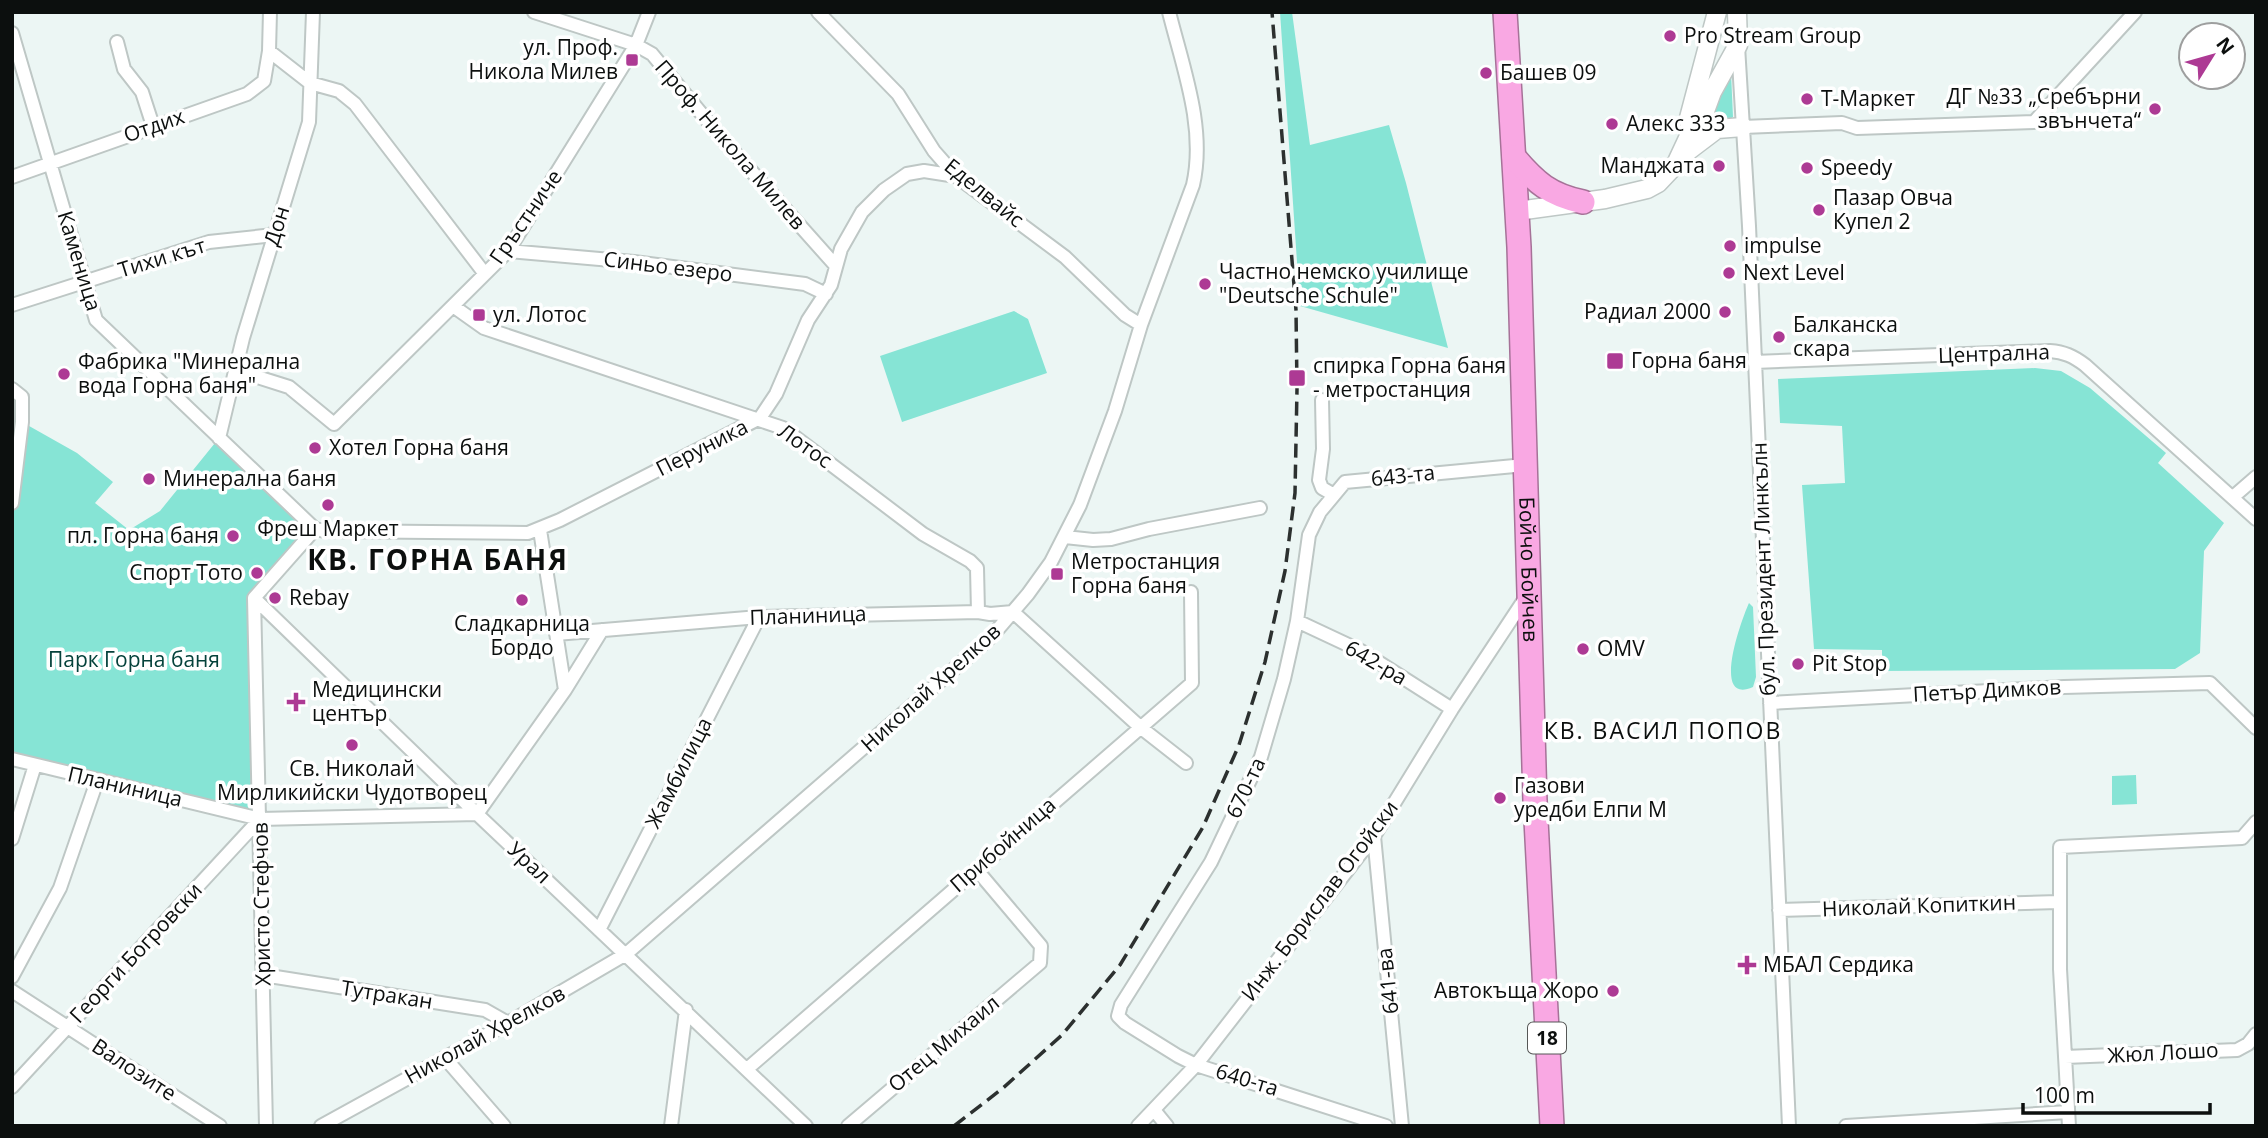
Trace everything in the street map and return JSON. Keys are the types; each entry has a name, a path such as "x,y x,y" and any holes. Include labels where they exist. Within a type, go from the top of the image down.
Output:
{"highway":[{"name":"Бойчо Бойчев","path":"1505,12 1517,211 1535,801 1552,1126"},
{"path":"1514,157 1549,191 1583,202"}],"street":[{"path":"270,12 269,51 310,83 339,91 355,104 485,274"},
{"name":"Дон","path":"219,438 234,370 309,122 313,12"},
{"name":"Проф. Никола Милев","path":"534,12 636,45 652,54 720,136 836,266"},
{"name":"Гръстниче","path":"234,370 289,387 334,424 508,251 636,45 649,12"},
{"name":"Еделвайс","path":"818,12 898,94 927,140 956,176 1065,257 1125,315 1141,324"},
{"name":"Николай Хрелков","path":"321,1126 508,1023 626,954 976,652 1013,612 1051,562 1093,473 1141,324 1189,200 1197,162 1193,111 1169,12"},
{"path":"1690,134 1689,118 1717,12"},
{"name":"бул. Президент Линкълн","path":"1737,12 1789,1126"},
{"path":"1680,157 1717,129 1842,123 1857,128 2034,122 2135,12"},
{"name":"Каменица","path":"12,33 96,320 315,528"},
{"path":"1517,211 1583,202 1647,189 1668,174 1680,157 1690,134 1701,121 1712,92 1738,45 1730,40 1720,39 1709,47"},
{"path":"117,42 124,69 142,92 153,126"},
{"name":"Отдих","path":"12,177 247,94 264,81 269,51"},
{"name":"Перуника","path":"315,528 325,531 451,534 528,533 540,530 760,418 776,394 808,320 834,279 841,249 858,218 900,177 924,171 956,176"},
{"name":"Тихи кът","path":"12,305 209,242 274,235"},
{"name":"Синьо езеро","path":"508,251 634,262 792,282 814,287 826,294"},
{"name":"Лотос","path":"453,306 484,328 774,423 794,435 923,534 971,561 977,568 978,612"},
{"name":"Централна","path":"1754,362 2062,352 2085,365 2256,519"},
{"path":"12,389 22,397 22,422 12,503"},
{"path":"1322,400 1323,449 1319,480 1322,488 1335,495"},
{"name":"643-та","path":"1309,535 1321,512 1345,482 1525,465"},
{"path":"2233,498 2256,478"},
{"path":"1065,537 1111,539 1260,508"},
{"path":"254,598 315,528"},
{"path":"540,530 565,690"},
{"name":"670-та","path":"1118,1016 1121,1005 1211,862 1261,757 1284,679 1297,621 1309,535"},
{"name":"Прибойница","path":"747,1069 1192,682 1191,592"},
{"name":"Инж. Борислав Огойски","path":"1138,1126 1196,1065 1374,836 1452,709 1529,593"},
{"name":"Урал","path":"254,598 806,1126"},
{"name":"Христо Стефчов","path":"254,598 266,1126"},
{"path":"1013,612 1140,727 1186,763"},
{"name":"Планиница","path":"556,634 759,617 1013,612"},
{"name":"Жамбилица","path":"599,930 759,617"},
{"name":"642-ра","path":"1297,621 1361,651 1452,709"},
{"path":"477,814 565,690 602,630"},
{"name":"Петър Димков","path":"1770,703 2210,683 2256,728"},
{"name":"Планиница","path":"12,759 260,819 477,814"},
{"path":"12,839 35,765"},
{"path":"12,977 60,888 97,781"},
{"name":"Георги Богровски","path":"12,1087 260,819"},
{"path":"2069,1126 2058,902 2060,847 2242,838 2256,822"},
{"name":"641-ва","path":"1374,836 1402,1126"},
{"name":"Отец Михаил","path":"848,1126 1040,963 1041,946 976,869"},
{"name":"Николай Копиткин","path":"1779,910 2058,902"},
{"name":"Тутракан","path":"263,975 485,1010 508,1023"},
{"name":"Валозите","path":"12,991 220,1126"},
{"path":"671,1126 686,1010"},
{"name":"640-та","path":"1118,1016 1125,1023 1196,1065 1386,1126"},
{"name":"Жюл Лошо","path":"2064,1057 2237,1050 2248,1044 2256,1034"},
{"path":"445,1058 504,1126"},
{"path":"1154,1110 1167,1126"},
{"path":"1846,1126 2068,1112"}],"green space":[{"path":"1280,12 1292,12 1310,145 1389,125 1448,348 1300,306"},
{"path":"1731,73 1733,117 1710,124 1714,101"},
{"path":"1014,311 1028,319 1047,373 902,422 880,356"},
{"path":"2035,368 2061,371 2090,388 2166,453 2158,463 2224,523 2204,551 2200,653 2175,669 1882,671 1882,650 1814,649 1802,485 1845,483 1842,426 1780,423 1778,379"},
{"name":"Парк Горна баня","path":"22,422 77,453 113,482 95,503 129,530 160,511 219,438 315,529 254,598 260,819 12,759 12,503"},
{"path":"1749,603 1753,607 1756,677 1753,687 1740,689 1733,684 1732,658"},
{"path":"2136,775 2137,804 2112,805 2112,776"}],"railway":[{"path":"954,1126 1003,1088 1062,1035 1120,965 1203,827 1239,745 1265,662 1285,571 1295,493 1297,389 1296,310 1272,12"}],"place":[{"name":"Pro Stream Group","path":"1670,36"},
{"name":"ул. Проф. Никола Милев","path":"632,60"},
{"name":"Башев 09","path":"1486,73"},
{"name":"Т-Маркет","path":"1807,99"},
{"name":"ДГ №33 „Сребърни звънчета“","path":"2155,109"},
{"name":"Алекс 333","path":"1612,124"},
{"name":"Манджата","path":"1719,166"},
{"name":"Speedy","path":"1807,168"},
{"name":"Пазар Овча Купел 2","path":"1819,210"},
{"name":"impulse","path":"1730,246"},
{"name":"Next Level","path":"1729,273"},
{"name":"Частно немско училище \"Deutsche Schule\"","path":"1205,284"},
{"name":"Радиал 2000","path":"1725,312"},
{"name":"ул. Лотос","path":"479,315"},
{"name":"Балканска скара","path":"1779,337"},
{"name":"Горна баня","path":"1615,361"},
{"name":"Фабрика \"Минерална вода Горна баня\"","path":"64,374"},
{"name":"спирка Горна баня - метростанция","path":"1297,378"},
{"name":"Хотел Горна баня","path":"315,448"},
{"name":"Минерална баня","path":"149,479"},
{"name":"Фреш Маркет","path":"328,505"},
{"name":"пл. Горна баня","path":"233,536"},
{"name":"Спорт Тото","path":"257,573"},
{"name":"Метростанция Горна баня","path":"1057,574"},
{"name":"Rebay","path":"275,598"},
{"name":"Сладкарница Бордо","path":"522,600"},
{"name":"OMV","path":"1583,649"},
{"name":"Pit Stop","path":"1798,664"},
{"name":"Медицински център","path":"296,702"},
{"name":"Св. Николай Мирликийски Чудотворец","path":"352,745"},
{"name":"Газови уредби Елпи М","path":"1500,798"},
{"name":"МБАЛ Сердика","path":"1747,965"},
{"name":"Автокъща Жоро","path":"1613,991"}],"district":[{"name":"КВ. ГОРНА БАНЯ","path":"438,560"},
{"name":"КВ. ВАСИЛ ПОПОВ","path":"1663,731"}]}
